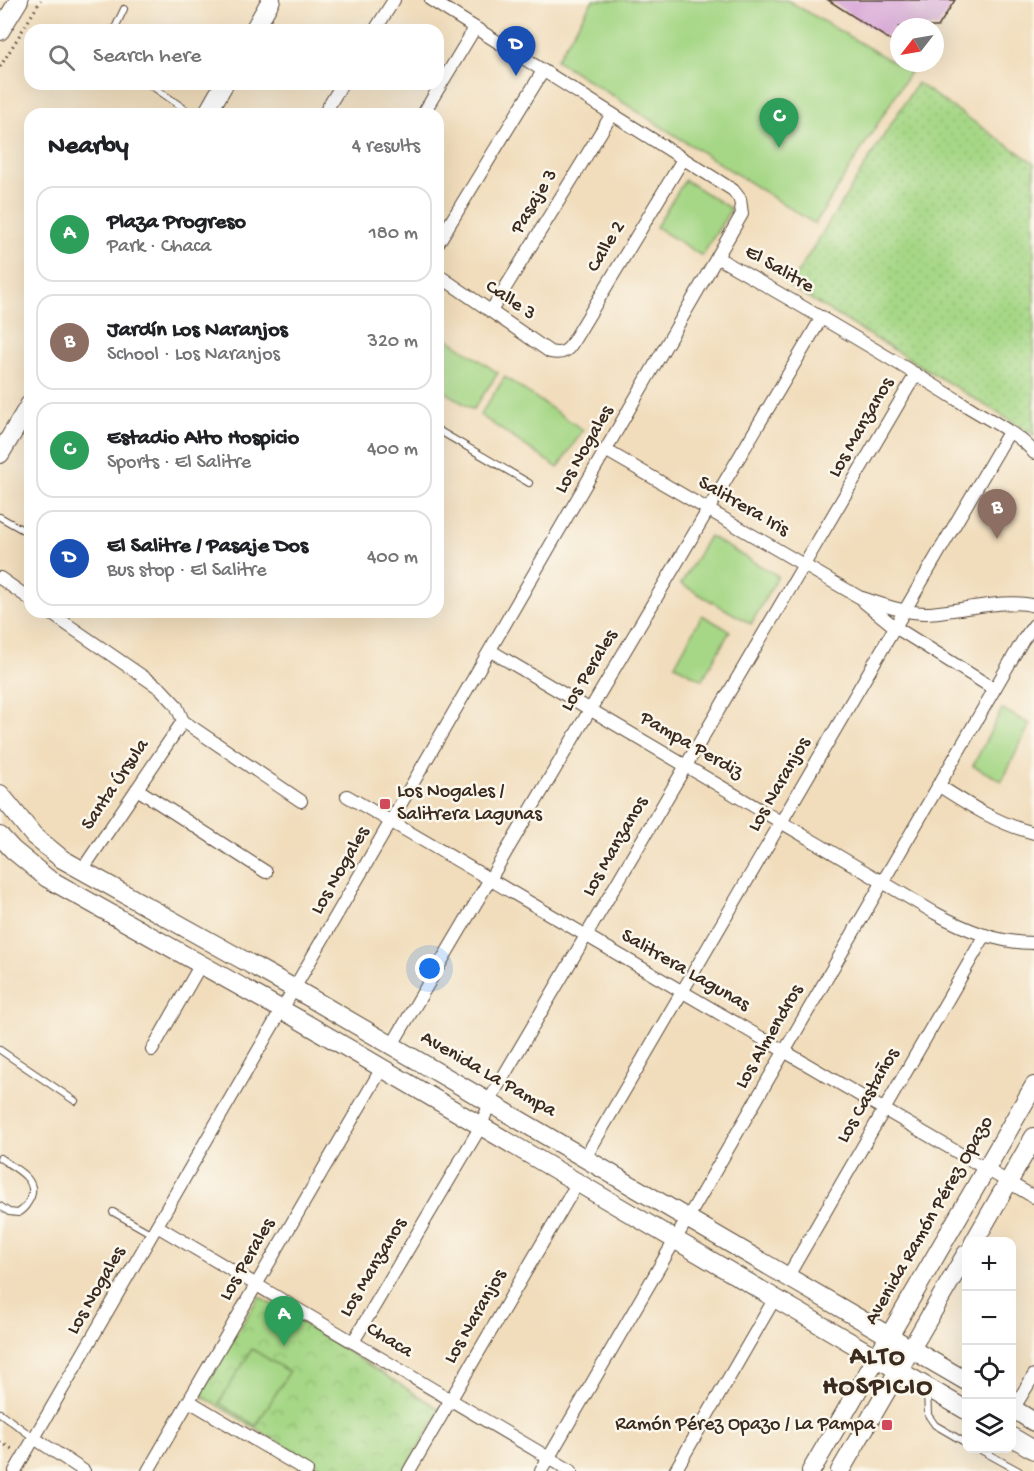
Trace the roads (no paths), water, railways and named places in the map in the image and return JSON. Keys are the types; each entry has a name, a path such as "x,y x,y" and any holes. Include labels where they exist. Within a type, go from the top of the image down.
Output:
{"street":[{"path":"0,31 19,0"},
{"path":"379,24 394,0"},
{"name":"El Salitre","path":"431,0 733,190 740,199 743,209 741,219 718,258 916,374 1009,432 1030,447 1034,453"},
{"path":"257,24 269,1"},
{"path":"444,79 475,28"},
{"path":"444,233 543,71"},
{"path":"210,108 221,90"},
{"path":"328,108 338,90"},
{"path":"427,108 438,90"},
{"name":"Pasaje 3","path":"491,311 612,114"},
{"name":"Calle 2","path":"562,353 571,345 683,159"},
{"name":"Los Nogales","path":"15,1471 718,258"},
{"name":"Calle 3","path":"444,279 550,352 562,353"},
{"name":"Los Perales","path":"392,1045 822,317"},
{"name":"Los Manzanos","path":"353,1342 481,1126 489,1102 916,374"},
{"path":"0,454 24,414"},
{"name":"Los Naranjos","path":"585,1158 1009,432"},
{"name":"Salitrera Iris","path":"607,451 859,597 895,627 994,688"},
{"path":"0,578 24,595"},
{"name":"Salitrera Iris","path":"859,597 904,611 940,612 1020,602 1034,606"},
{"path":"58,618 161,689 176,705 183,721 301,801"},
{"name":"Los Almendros","path":"542,1471 994,688 1034,625"},
{"name":"Pampa Perdiz","path":"491,651 951,922 984,935 1034,943"},
{"name":"Santa Úrsula","path":"82,870 183,721"},
{"path":"938,785 988,816 1034,833"},
{"path":"137,789 266,872"},
{"name":"Avenida La Pampa","path":"0,794 34,836 62,859 295,989 962,1379"},
{"name":"Salitrera Lagunas","path":"346,796 1034,1197"},
{"path":"0,836 47,878 382,1068 962,1408"},
{"name":"Los Castaños","path":"788,1276 984,935"},
{"path":"152,1050 201,964"},
{"name":"Los Perales","path":"148,1471 382,1068"},
{"name":"Avenida Ramón Pérez Opazo","path":"811,1471 1034,1086"},
{"path":"977,1237 1034,1137"},
{"name":"Los Naranjos","path":"409,1471 578,1182"},
{"name":"Chaca","path":"155,1231 256,1285 571,1471"},
{"path":"840,1471 962,1261"},
{"path":"675,1471 775,1298"},
{"path":"1016,1403 1034,1375"},
{"path":"189,1401 307,1471"},
{"path":"1016,1411 1034,1422"},
{"path":"34,1438 84,1471"},
{"path":"1016,1440 1034,1450"}],"lane":[{"path":"117,24 124,9"},
{"path":"158,90 183,108"},
{"path":"444,433 529,483"},
{"path":"0,517 24,531"},
{"path":"0,1050 75,1101"},
{"path":"0,1158 33,1184 33,1193 25,1208 18,1213 9,1212 0,1206"},
{"path":"113,1212 155,1231"},
{"path":"927,1387 928,1415 935,1425 962,1441"},
{"path":"0,1413 34,1438"},
{"path":"985,1453 1019,1471"}],"place":[{"name":"El Salitre / Pasaje Dos","path":"516,76"},
{"name":"Estadio Alto Hospicio","path":"779,148"},
{"name":"Jardín Los Naranjos","path":"997,539"},
{"name":"Los Nogales / Salitrera Lagunas","path":"385,804"},
{"name":"Plaza Progreso","path":"284,1346"},
{"name":"Ramón Pérez Opazo / La Pampa","path":"887,1425"}],"district":[{"name":"ALTO HOSPICIO","path":"878,1373"}]}
